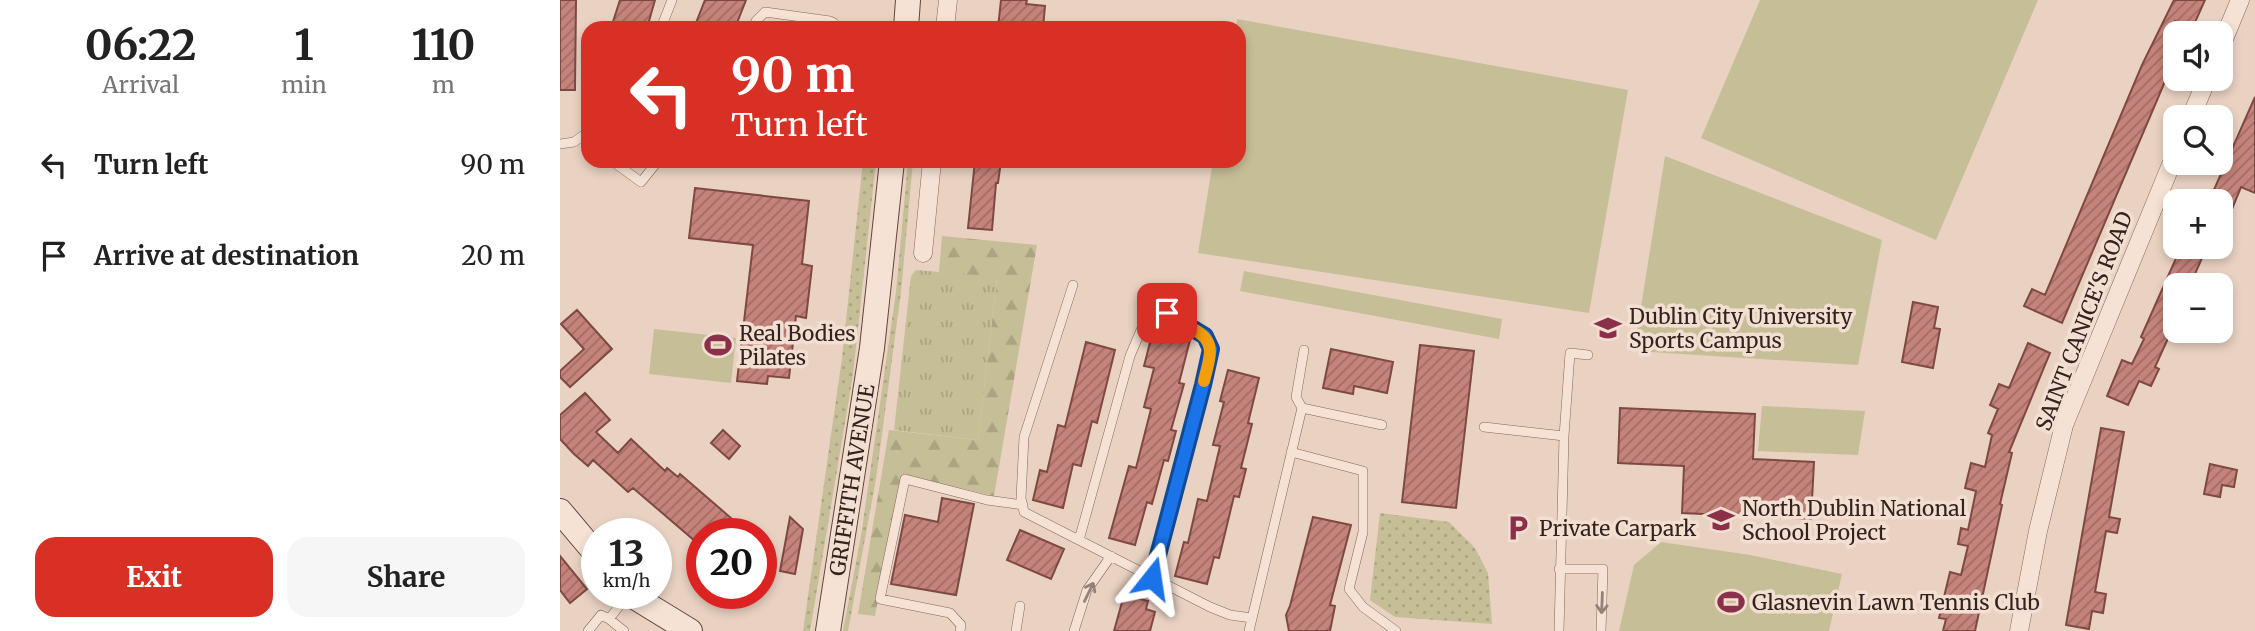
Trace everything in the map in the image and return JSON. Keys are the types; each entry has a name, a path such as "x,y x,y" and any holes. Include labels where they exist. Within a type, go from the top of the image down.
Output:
{"main road":[{"path":"906,21 908,0"},
{"name":"GRIFFITH AVENUE","path":"828,631 872,348 891,168"},
{"path":"560,511 581,536"},
{"path":"654,609 690,631"}],"street":[{"path":"946,21 948,0"},
{"path":"2231,21 2240,0"},
{"path":"923,253 931,168"},
{"name":"SAINT CANICE'S ROAD","path":"2019,631 2038,531 2064,425 2167,175"}],"lane":[{"path":"664,21 672,0"},
{"path":"756,21 765,12 830,21"},
{"path":"560,144 574,142 581,137"},
{"path":"622,168 641,182 652,168"},
{"path":"1073,285 1024,437 1021,498 1024,512 1230,615 1252,618"},
{"path":"1079,540 1130,356 1147,316 1167,313 1205,336 1211,349 1152,578"},
{"path":"1249,631 1302,408 1296,397 1304,350"},
{"path":"1559,631 1564,436 1570,353 1588,355"},
{"path":"1302,408 1382,425"},
{"path":"1484,428 1564,436"},
{"path":"1291,452 1363,471 1363,531 1349,589 1363,607 1396,631"},
{"path":"960,631 961,625 950,613 880,599 905,479 988,500 1023,505"},
{"path":"1074,631 1087,590 1111,556"},
{"path":"1559,569 1603,569 1601,631"},
{"path":"1016,631 1020,606"},
{"path":"609,619 617,609"},
{"path":"588,631 601,615 624,631"}],"green space":[{"path":"1760,0 2038,0 1936,240 1701,138"},
{"path":"1237,19 1628,90 1589,313 1198,253 1212,168 1246,168 1246,21"},
{"path":"1665,156 1882,240 1858,365 1634,351"},
{"path":"862,168 875,168 853,375 810,631 803,631 842,358"},
{"path":"907,168 912,168 901,292 876,479 848,631 843,631 861,536 896,292"},
{"path":"942,236 1037,245 994,496 902,474 875,616 858,614 889,430 978,440 997,278 939,272"},
{"path":"916,270 997,277 978,440 894,430 911,276"},
{"path":"1244,271 1502,319 1499,339 1240,291"},
{"path":"654,329 736,338 731,383 649,374"},
{"path":"1762,406 1865,411 1858,455 1758,451"},
{"path":"1380,513 1449,522 1475,548 1488,573 1492,624 1395,617 1370,600"},
{"name":"Glasnevin Lawn Tennis Club","path":"1661,542 1750,555 1842,574 1829,631 1619,631 1634,565"}],"building":[{"path":"560,0 576,0 575,90 560,90"},
{"path":"620,0 655,0 649,21 613,21"},
{"path":"705,0 746,0 738,21 697,21"},
{"path":"1001,0 1027,0 1026,4 1045,6 1044,21 999,21"},
{"path":"2174,0 2205,0 2196,21 2164,21"},
{"path":"2163,22 2163,86 2062,323 2024,306 2032,289 2045,295 2142,65"},
{"path":"2255,97 2255,193 2241,187 2233,207 2233,189 2214,189 2220,175 2233,175 2233,147"},
{"path":"974,168 1000,168 992,230 968,228"},
{"path":"695,188 809,201 802,264 812,266 806,318 796,316 789,378 768,376 767,384 737,381 753,245 689,238"},
{"path":"2176,259 2202,259 2195,273 2169,273"},
{"path":"2163,288 2163,343 2166,343 2155,367 2159,369 2151,386 2139,381 2128,405 2107,396 2122,360 2132,364 2144,339 2141,337"},
{"path":"1913,302 1938,307 1934,328 1940,329 1933,368 1902,362"},
{"path":"577,310 612,349 570,387 560,377 560,371 584,349 561,324"},
{"path":"1154,327 1191,336 1179,383 1184,384 1171,430 1176,431 1168,461 1164,460 1152,504 1147,502 1135,545 1109,538 1129,466 1136,468 1151,409 1144,407 1154,368 1144,366"},
{"path":"1086,342 1115,350 1097,423 1092,421 1081,466 1073,464 1063,508 1033,500 1040,470 1047,472 1058,425 1065,427"},
{"path":"2028,343 2050,353 2009,452 2012,453 1975,631 1943,631 1946,619 1939,618 1950,572 1961,575 1968,546 1958,544 1961,528 1968,530 1976,491 1965,488 1971,463 1985,467 1992,435 1988,433 1998,409 1990,405 1999,384 2009,388"},
{"path":"1420,345 1474,351 1456,508 1402,502"},
{"path":"1331,349 1393,362 1387,393 1354,386 1353,394 1323,388"},
{"path":"1228,370 1259,378 1248,423 1252,424 1241,468 1246,469 1239,497 1234,496 1219,558 1214,557 1207,584 1175,576 1184,542 1188,543 1198,499 1207,501 1220,446 1213,445 1224,402 1220,401"},
{"path":"585,393 610,420 596,432 618,453 631,439 665,471 667,468 678,477 680,474 731,518 686,518 686,533 672,521 672,518 668,518 633,488 628,492 593,460 588,466 574,454 560,439 560,415"},
{"name":"North Dublin National School Project","path":"1620,408 1755,414 1753,459 1814,462 1811,519 1682,513 1684,466 1618,463"},
{"path":"2101,428 2124,432 2109,517 2120,519 2117,533 2106,531 2095,592 2106,594 2103,613 2092,611 2089,629 2066,625"},
{"path":"723,430 740,446 729,459 711,443"},
{"path":"2210,464 2237,470 2234,487 2222,485 2220,497 2204,494"},
{"path":"942,498 974,504 956,595 891,584 905,515 938,522"},
{"path":"790,517 803,529 795,574 780,571"},
{"path":"1313,517 1351,525 1330,605 1335,606 1330,631 1289,631 1286,615"},
{"path":"1020,530 1064,549 1051,579 1007,560"},
{"path":"560,556 581,582 581,594 570,603 560,590"},
{"path":"1124,595 1148,601 1146,609 1155,612 1150,631 1114,631"}],"slow traffic":[{"path":"1195,330 1205,336 1211,349 1204,381"}],"place":[{"name":"Dublin City University Sports Campus","path":"1608,328"},
{"name":"Real Bodies Pilates","path":"718,345"},
{"name":"North Dublin National School Project","path":"1721,520"},
{"name":"Private Carpark","path":"1518,528"},
{"name":"Glasnevin Lawn Tennis Club","path":"1731,602"}],"route":[{"path":"1152,578 1211,349 1205,336 1167,313"}]}
